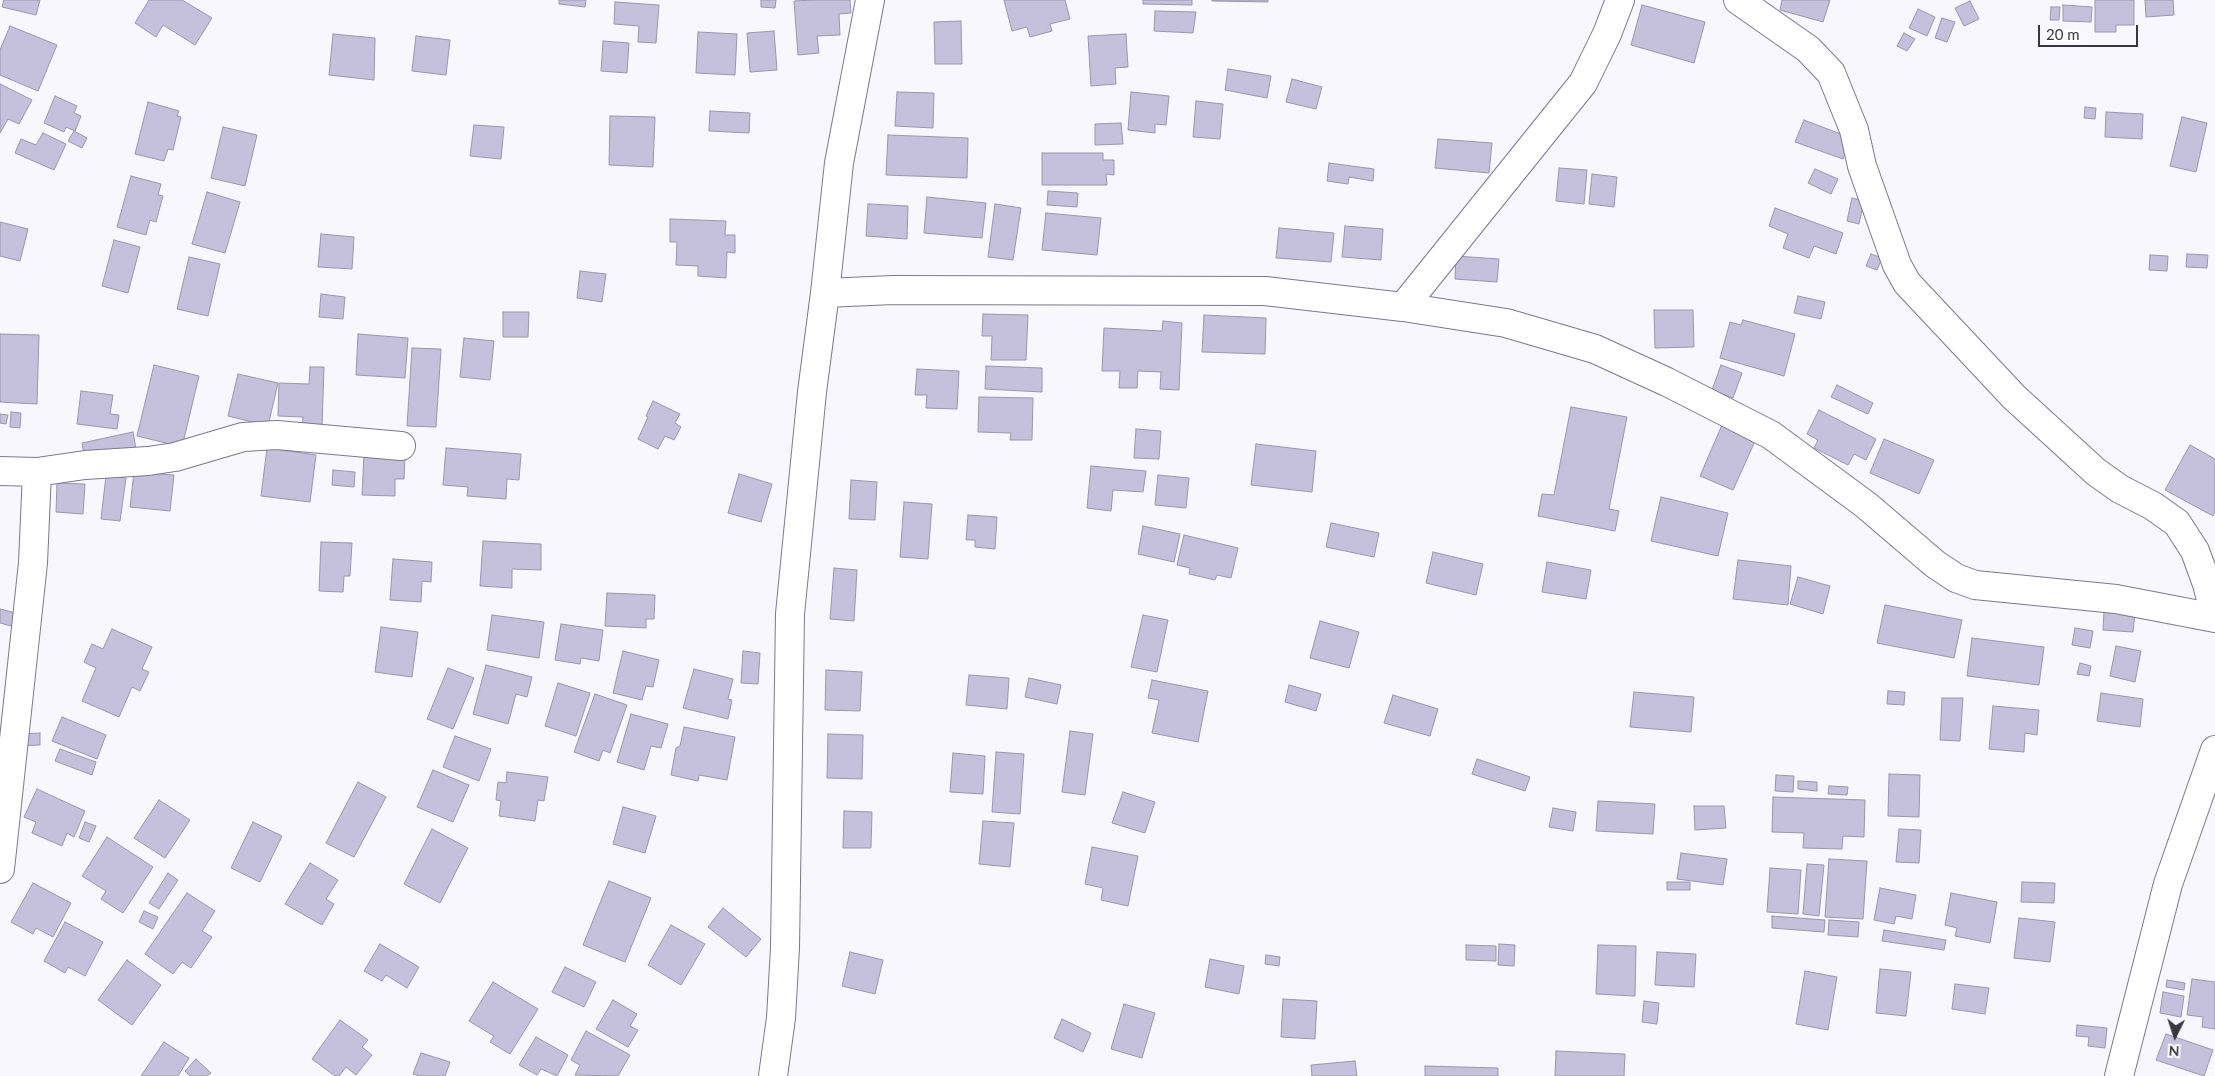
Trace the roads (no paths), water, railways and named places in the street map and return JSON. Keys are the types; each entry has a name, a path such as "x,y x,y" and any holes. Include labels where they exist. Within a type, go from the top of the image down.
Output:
{"street":[{"path":"1403,306 1583,83 1607,34 1620,0"},
{"path":"825,293 893,290 1265,291 1403,306 1506,323 1595,350 1667,382 1771,435 1866,505 1935,564 1956,578 1975,585 2116,599 2215,617 2207,584 2195,551 2177,523 2152,506 2120,489 2096,472 2014,397 1907,283 1897,265 1862,166 1854,130 1831,73 1808,49 1738,0"},
{"path":"774,1076 781,1018 785,948 790,614 812,392 839,163 877,2"},
{"path":"0,471 38,472 77,466 148,461 175,457 243,437 277,435 401,446"},
{"path":"0,869 33,563 38,472"},
{"path":"2119,1076 2168,884 2215,750"}]}
